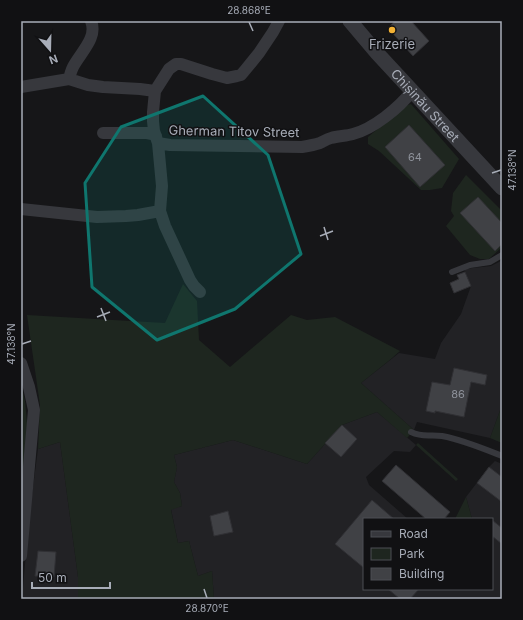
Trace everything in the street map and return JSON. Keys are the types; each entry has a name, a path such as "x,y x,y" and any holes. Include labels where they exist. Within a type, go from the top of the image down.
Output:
{"street":[{"path":"69,79 73,67 87,47 93,29 91,21"},
{"path":"200,292 190,280 165,226 160,211 162,186 157,140 153,121 155,91 166,73 176,64 181,64 227,78 233,78 241,74 259,53 279,21"},
{"name":"Chișinău Street","path":"350,21 377,53 502,188"},
{"path":"21,88 69,79 88,85 155,91"},
{"name":"Gherman Titov Street","path":"103,132 148,133 157,140 170,145 302,147 332,138 352,135 364,130 387,116 407,98 412,91"},
{"path":"21,209 97,217 132,216 160,211"},
{"path":"21,363 29,387 34,410 21,556"}],"lane":[{"path":"452,272 470,265 490,262 502,255"},
{"path":"411,432 418,436 441,436 473,444 502,456"}],"highlighted area":[{"path":"203,96 268,155 301,254 235,309 157,340 92,287 85,183 121,127"}],"shaded area":[{"path":"501,261 502,405 490,438 417,422 414,430 361,383 399,353 435,359 441,343 461,314 471,286 464,269 491,266"},
{"path":"377,412 416,445 410,452 394,451 366,477 369,485 407,518 363,518 363,590 493,590 493,518 472,518 466,497 495,461 502,464 502,599 214,599 212,571 198,576 189,541 178,543 171,509 182,506 180,493 174,482 177,467 174,455 233,440 307,464 342,425"},
{"path":"60,442 78,577 78,599 22,599 29,518 38,449"}],"green space":[{"path":"411,104 459,159 442,188 421,190 379,151 368,144 368,137 405,106"},
{"path":"466,175 502,211 502,247 489,259 480,259 470,255 446,226 454,216 451,211 453,193"},
{"path":"183,284 197,301 199,340 230,367 291,315 307,320 335,317 400,351 361,383 414,430 407,438 377,412 342,425 307,464 233,440 174,455 177,467 174,482 180,493 182,506 171,510 178,543 189,541 198,576 212,571 214,599 78,599 78,577 60,442 38,449 40,405 27,315 165,323"},
{"path":"21,384 25,401 28,433 21,503"},
{"path":"502,405 502,443 490,438"},
{"path":"418,443 458,479 456,481 416,445"},
{"path":"466,497 472,518 456,518"}],"building":[{"path":"395,21 411,21 429,41 413,56 388,28"},
{"path":"409,125 445,165 420,187 385,147"},
{"path":"478,197 502,223 502,244 495,251 460,213"},
{"path":"465,272 471,286 454,293 450,283 459,279 457,275"},
{"path":"454,368 487,375 485,385 471,382 464,417 435,411 435,413 426,411 432,382 450,385"},
{"path":"342,425 357,439 341,457 325,443"},
{"path":"396,465 450,512 445,518 425,518 382,481"},
{"path":"489,467 502,477 502,502 477,483"},
{"path":"372,500 393,518 363,518 363,567 335,544"},
{"path":"228,511 233,532 214,536 210,516"},
{"path":"493,521 502,528 502,544 493,537"},
{"path":"38,551 56,552 54,577 35,576"},
{"path":"389,590 418,590 410,599 400,599"}],"place":[{"name":"Frizerie","path":"392,30"}]}
